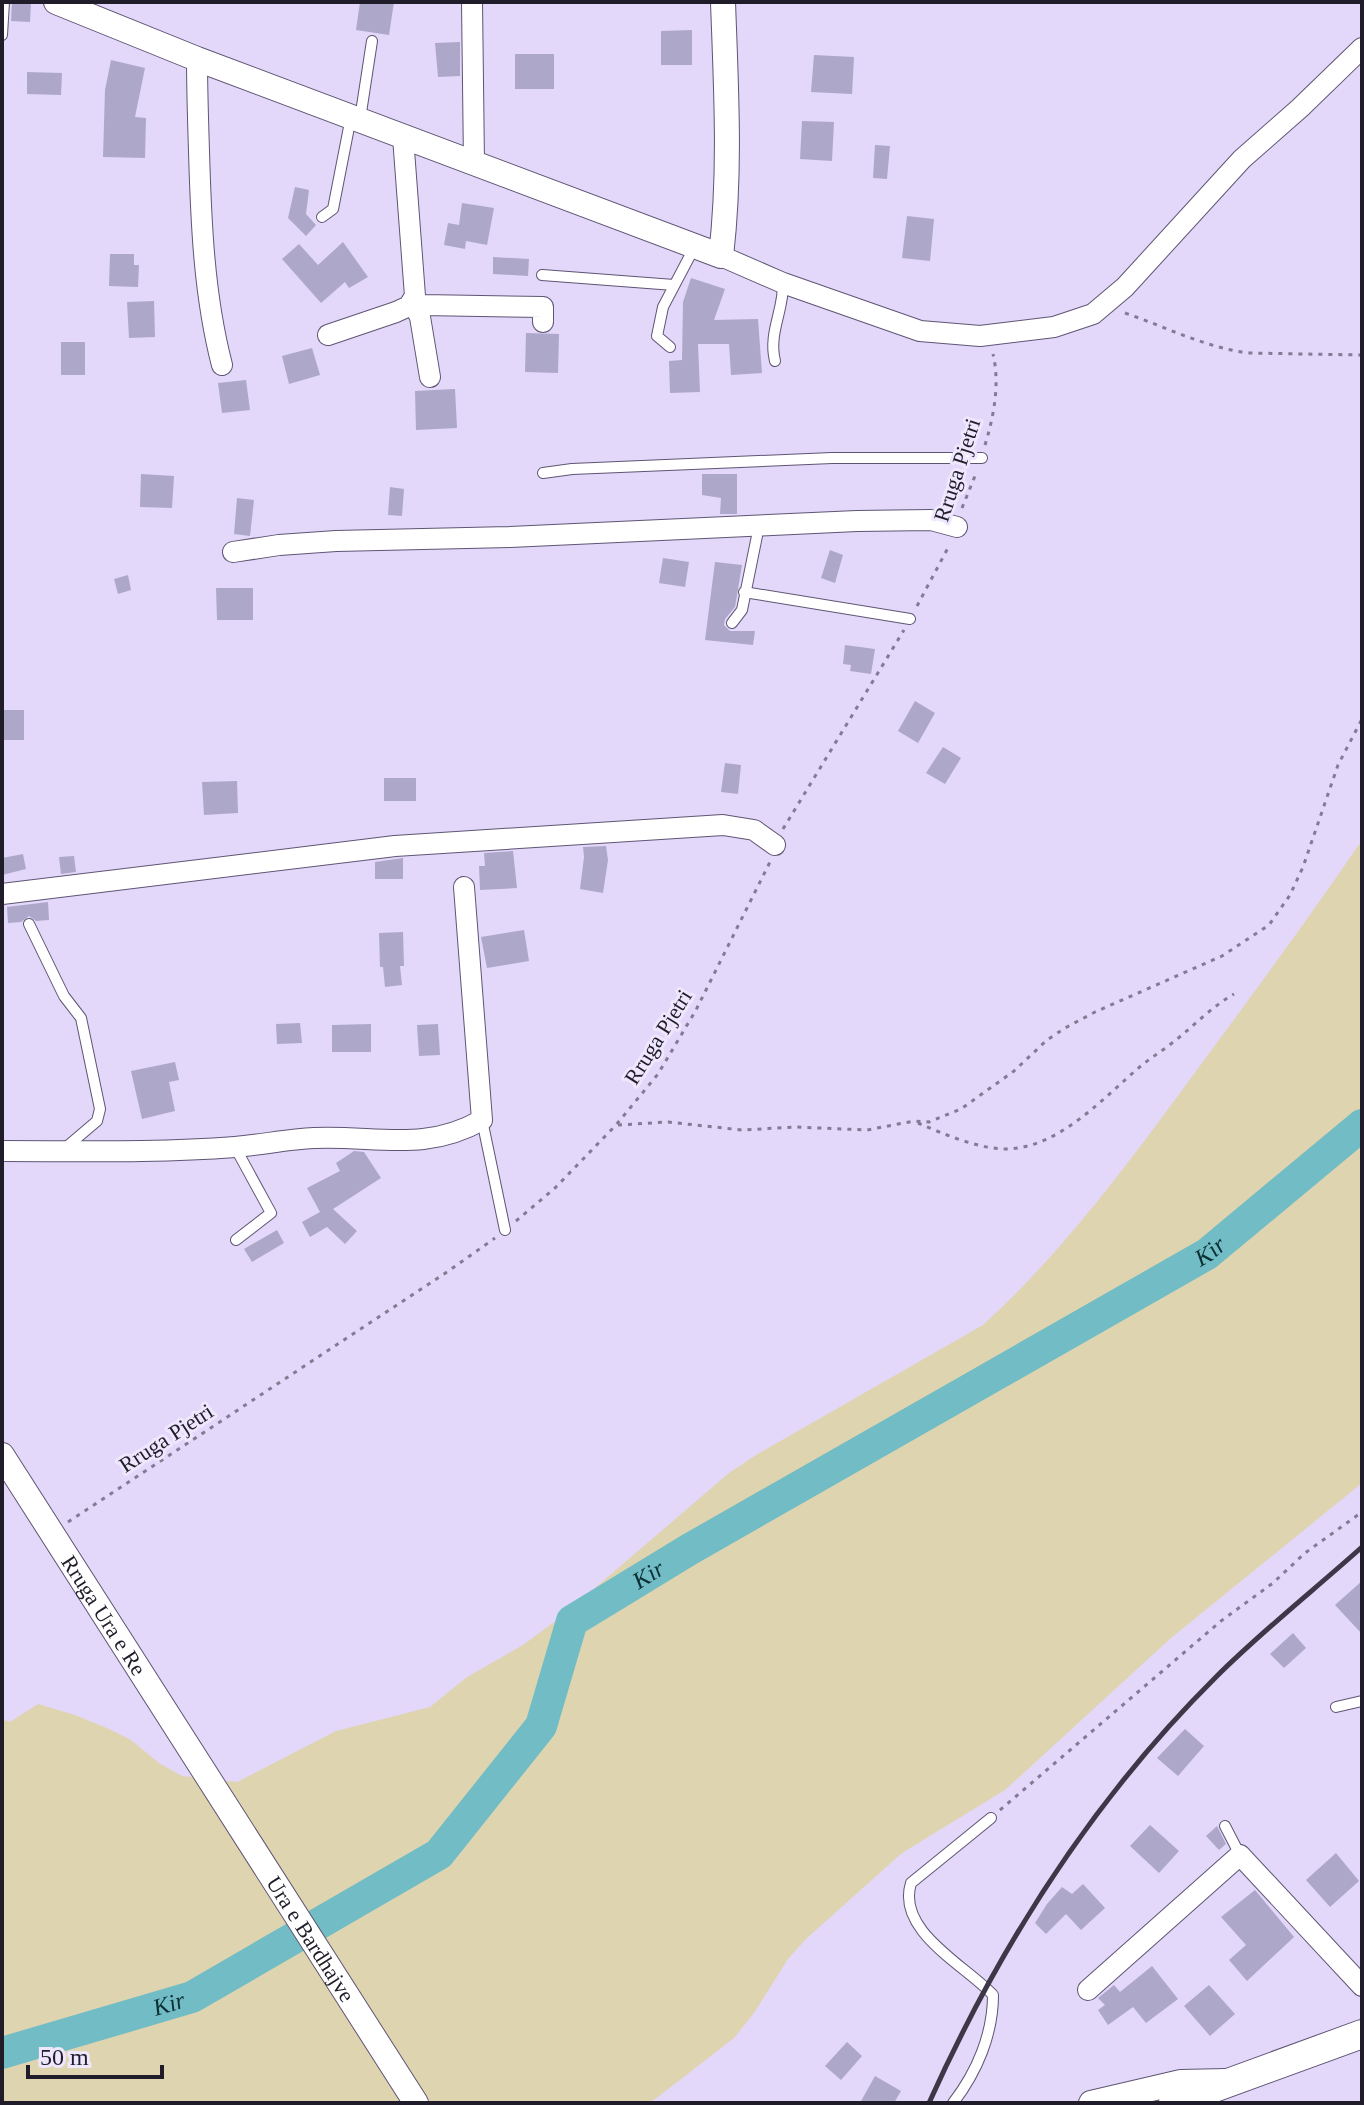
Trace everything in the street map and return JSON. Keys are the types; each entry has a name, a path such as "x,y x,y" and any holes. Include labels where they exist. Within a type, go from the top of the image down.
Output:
{"main road":[{"path":"1173,2103 1362,2034"}],"street":[{"path":"56,2 197,59 721,256 783,283 920,331 980,336 1054,327 1093,314 1125,287 1242,159 1362,48"},
{"path":"472,2 474,164"},
{"path":"721,256 727,207 723,2"},
{"path":"197,59 200,196 206,270 222,365"},
{"path":"328,335 396,312 409,306 415,296 403,137"},
{"path":"412,301 422,305 543,307 543,322"},
{"path":"412,301 420,317 430,377"},
{"path":"233,552 336,541 931,520 957,527"},
{"path":"2,894 426,844 723,825 754,830 775,845"},
{"path":"2,1151 235,1147 315,1138 391,1142 460,1132 482,1120 464,887"},
{"name":"Rruga Ura e Re","path":"2,1455 207,1774"},
{"name":"Ura e Bardhajve","path":"207,1774 416,2103"},
{"path":"1088,1990 1240,1855 1362,1986"},
{"path":"1091,2103 1181,2082 1228,2081"},
{"path":"1209,2103 1228,2081"}],"lane":[{"path":"2,35 4,2"},
{"path":"322,217 333,209 372,41"},
{"path":"670,347 657,336 663,307 695,246"},
{"path":"542,275 674,285"},
{"path":"775,361 772,339 783,283"},
{"path":"543,473 572,469 832,458 982,458"},
{"path":"732,623 742,610 759,526"},
{"path":"744,592 910,619"},
{"path":"29,924 64,996 81,1018 100,1109 97,1121 62,1151"},
{"path":"482,1120 505,1230"},
{"path":"235,1147 271,1213 236,1240"},
{"path":"1336,1707 1362,1701"},
{"path":"953,2103 974,2072 984,2047 991,2022 993,1995 942,1952 911,1913 907,1897 911,1883 991,1818"},
{"path":"1225,1826 1240,1855"}],"path":[{"path":"1093,314 1116,310 1182,336 1248,353 1362,355"},
{"name":"Rruga Pjetri","path":"52,1532 447,1272 505,1230 555,1188 616,1125 658,1074 696,1010 769,864 775,845 883,667 957,527 991,427 997,371 993,353 980,336"},
{"path":"616,1125 668,1122 742,1130 796,1127 867,1130 914,1121 929,1122 961,1109 1014,1071 1041,1045 1065,1028 1207,963 1261,932 1290,895 1303,867 1338,765 1362,719"},
{"path":"914,1121 968,1142 992,1147 1018,1147 1044,1140 1080,1118 1143,1064 1234,994"},
{"path":"991,1818 1014,1795 1079,1745 1221,1621 1273,1583 1305,1553 1362,1512"}],"sand":[{"path":"1362,840 1362,1483 1171,1638 1005,1790 902,1853 807,1938 788,1959 754,2013 734,2038 654,2100 645,2103 2,2103 2,1719 10,1722 38,1704 75,1715 131,1740 159,1763 182,1776 237,1782 336,1731 430,1707 467,1677 523,1645 561,1617 729,1473 983,1325 1067,1238 1118,1175 1278,960"}],"building":[{"path":"12,2 31,2 30,22 11,21"},
{"path":"360,2 394,2 389,35 356,30"},
{"path":"692,30 692,65 661,65 661,31"},
{"path":"460,42 460,76 438,77 435,43"},
{"path":"515,54 554,54 554,89 515,89"},
{"path":"814,55 854,57 852,94 811,92"},
{"path":"111,60 145,68 135,117 146,118 145,158 103,157 105,90"},
{"path":"27,72 62,73 61,95 27,94"},
{"path":"802,121 834,122 832,161 800,159"},
{"path":"875,145 890,146 887,179 873,178"},
{"path":"295,187 309,190 306,214 316,225 306,236 288,218"},
{"path":"462,203 494,208 487,245 466,241 465,249 444,245 448,223 459,225"},
{"path":"907,216 934,219 930,261 902,258"},
{"path":"343,242 368,277 349,288 345,282 321,303 282,259 299,244 318,265"},
{"path":"110,254 134,254 134,265 139,265 138,287 109,286"},
{"path":"493,257 529,259 528,276 493,274"},
{"path":"691,278 725,289 714,320 758,319 762,373 731,375 729,344 698,344 700,392 670,393 669,361 682,360 683,302"},
{"path":"154,301 155,337 129,338 127,302"},
{"path":"526,333 559,334 558,373 525,372"},
{"path":"61,342 85,342 85,375 61,375"},
{"path":"312,348 320,375 289,384 282,356"},
{"path":"246,380 250,410 222,413 218,383"},
{"path":"455,389 457,428 416,430 415,391"},
{"path":"141,474 174,476 172,508 140,507"},
{"path":"702,474 737,474 737,514 720,514 721,498 702,495"},
{"path":"390,487 404,489 402,516 388,515"},
{"path":"237,498 254,500 250,536 234,534"},
{"path":"830,550 843,555 835,583 821,578"},
{"path":"663,558 689,562 685,587 659,583"},
{"path":"715,562 742,565 735,607 724,625 730,631 755,631 753,645 705,640"},
{"path":"128,575 131,590 118,594 114,579"},
{"path":"216,588 253,588 253,620 217,620"},
{"path":"845,645 875,649 871,674 850,671 851,665 843,664"},
{"path":"915,701 935,713 918,743 898,731"},
{"path":"2,710 24,710 24,740 2,740"},
{"path":"943,747 961,758 945,784 926,773"},
{"path":"725,763 741,765 738,794 721,792"},
{"path":"384,778 416,778 416,801 384,801"},
{"path":"237,781 238,813 204,815 202,782"},
{"path":"606,846 608,860 603,893 580,889 583,847"},
{"path":"513,851 517,888 480,890 479,866 485,866 484,853"},
{"path":"23,854 26,869 2,875 2,858"},
{"path":"74,856 76,872 61,874 59,857"},
{"path":"403,858 403,879 375,879 375,862"},
{"path":"48,902 49,920 36,921 29,916 21,922 8,923 7,907"},
{"path":"524,930 529,961 487,968 481,937"},
{"path":"403,932 402,985 385,987 383,967 380,967 379,933"},
{"path":"300,1023 302,1043 277,1044 276,1024"},
{"path":"371,1024 371,1052 332,1052 332,1025"},
{"path":"438,1024 440,1055 419,1056 417,1025"},
{"path":"175,1062 179,1080 169,1082 175,1111 142,1119 131,1071"},
{"path":"354,1151 364,1152 381,1178 333,1209 357,1231 345,1244 327,1227 310,1237 302,1222 320,1212 307,1188 340,1171 336,1163"},
{"path":"277,1230 284,1243 252,1262 244,1249"},
{"path":"1362,1581 1362,1634 1335,1605"},
{"path":"1293,1633 1306,1648 1284,1668 1270,1654"},
{"path":"1185,1729 1204,1746 1178,1776 1157,1758"},
{"path":"1150,1825 1179,1851 1159,1873 1130,1846"},
{"path":"1217,1826 1226,1844 1219,1850 1206,1836"},
{"path":"1336,1853 1359,1881 1330,1907 1306,1880"},
{"path":"1083,1884 1105,1908 1081,1930 1066,1914 1046,1934 1035,1923 1047,1904 1062,1887 1072,1894"},
{"path":"1255,1890 1294,1937 1247,1981 1229,1960 1246,1945 1221,1917"},
{"path":"1152,1966 1178,1999 1146,2023 1133,2007 1108,2025 1098,2010 1105,2005 1098,1998 1114,1985 1120,1992"},
{"path":"1209,1985 1235,2014 1210,2036 1184,2006"},
{"path":"847,2042 862,2056 841,2080 825,2066"},
{"path":"875,2076 901,2091 894,2103 860,2103"}],"waterway":[{"name":"Kir","path":"2,2053 192,1997 439,1854 541,1726 572,1621 690,1549 1207,1254 1362,1125"}],"railway":[{"path":"929,2103 986,1987 1019,1931 1053,1876 1129,1773 1216,1677 1362,1547"}]}
